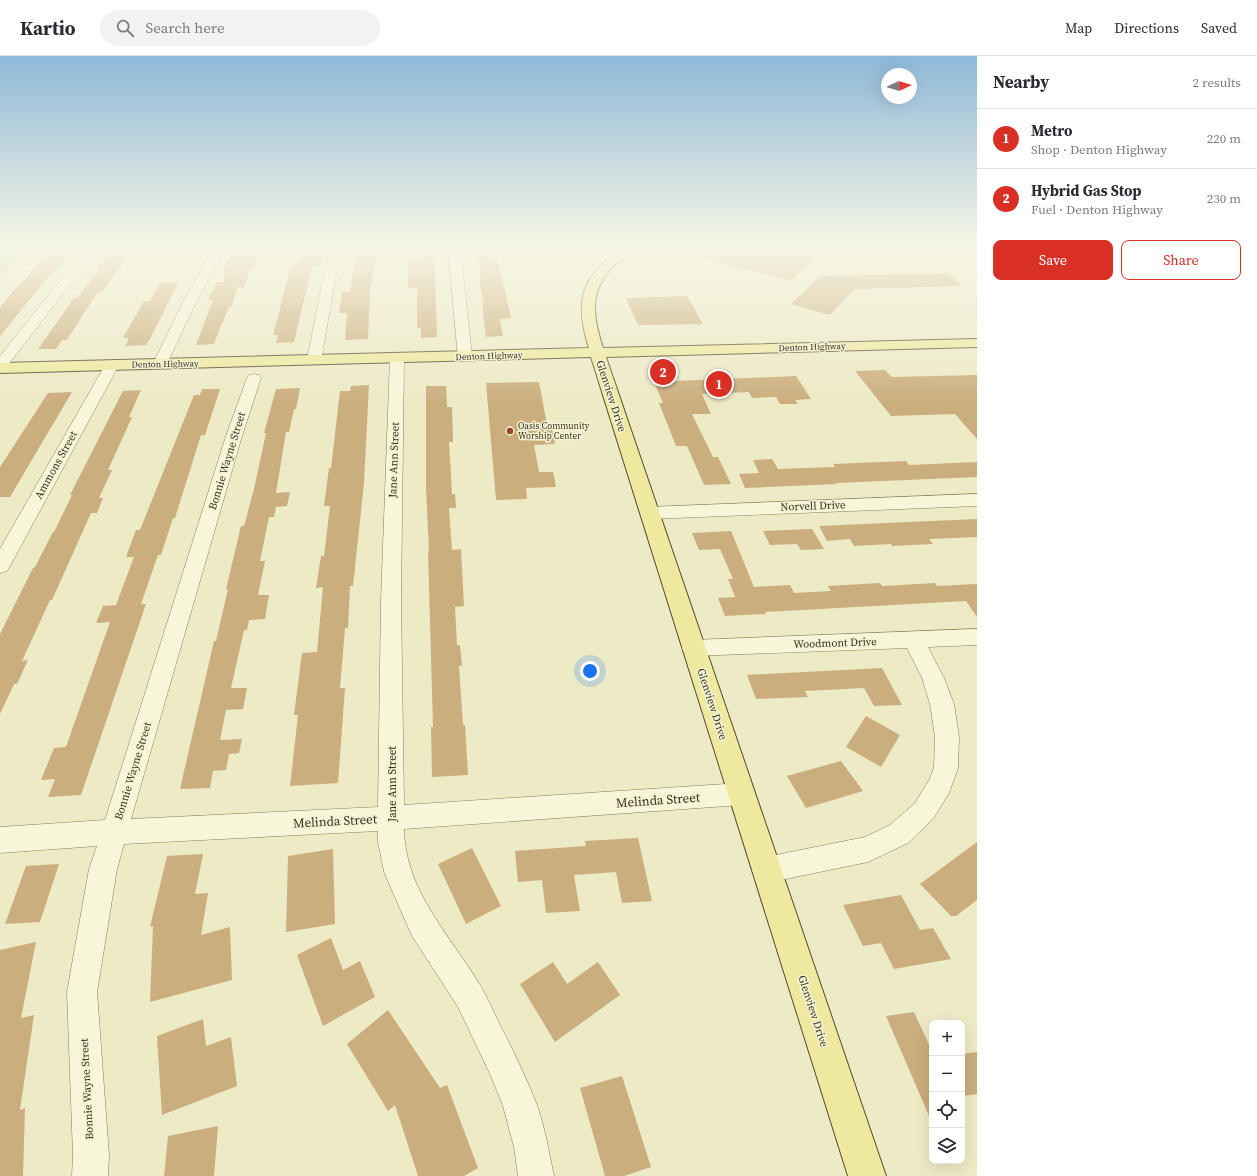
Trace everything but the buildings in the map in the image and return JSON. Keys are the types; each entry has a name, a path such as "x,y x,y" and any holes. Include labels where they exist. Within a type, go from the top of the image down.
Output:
{"main road":[{"name":"Glenview Drive","path":"588,298 586,315 597,353 867,1176"},
{"name":"Denton Highway","path":"0,367 976,344"}],"street":[{"path":"0,367 53,298"},
{"path":"160,364 176,326 191,298"},
{"path":"314,360 326,298"},
{"path":"459,298 465,357"},
{"name":"Jane Ann Street","path":"397,358 391,600 391,842 398,872 422,926 469,996 504,1067 520,1106 531,1147 536,1176"},
{"name":"Ammons Street","path":"0,566 112,365"},
{"name":"Bonnie Wayne Street","path":"90,1176 91,1155 82,992 103,869 234,436 254,378"},
{"name":"Norvell Drive","path":"649,513 977,500"},
{"name":"Woodmont Drive","path":"694,648 977,637"},
{"path":"766,870 868,849 899,834 924,811 940,785 946,768 947,737 942,704 935,685 914,640"},
{"name":"Melinda Street","path":"0,840 114,832 392,818 741,794"}],"place":[{"name":"Hybrid Gas Stop","path":"663,372"},
{"name":"Metro","path":"719,384"},
{"name":"Oasis Community Worship Center","path":"510,431"}]}
